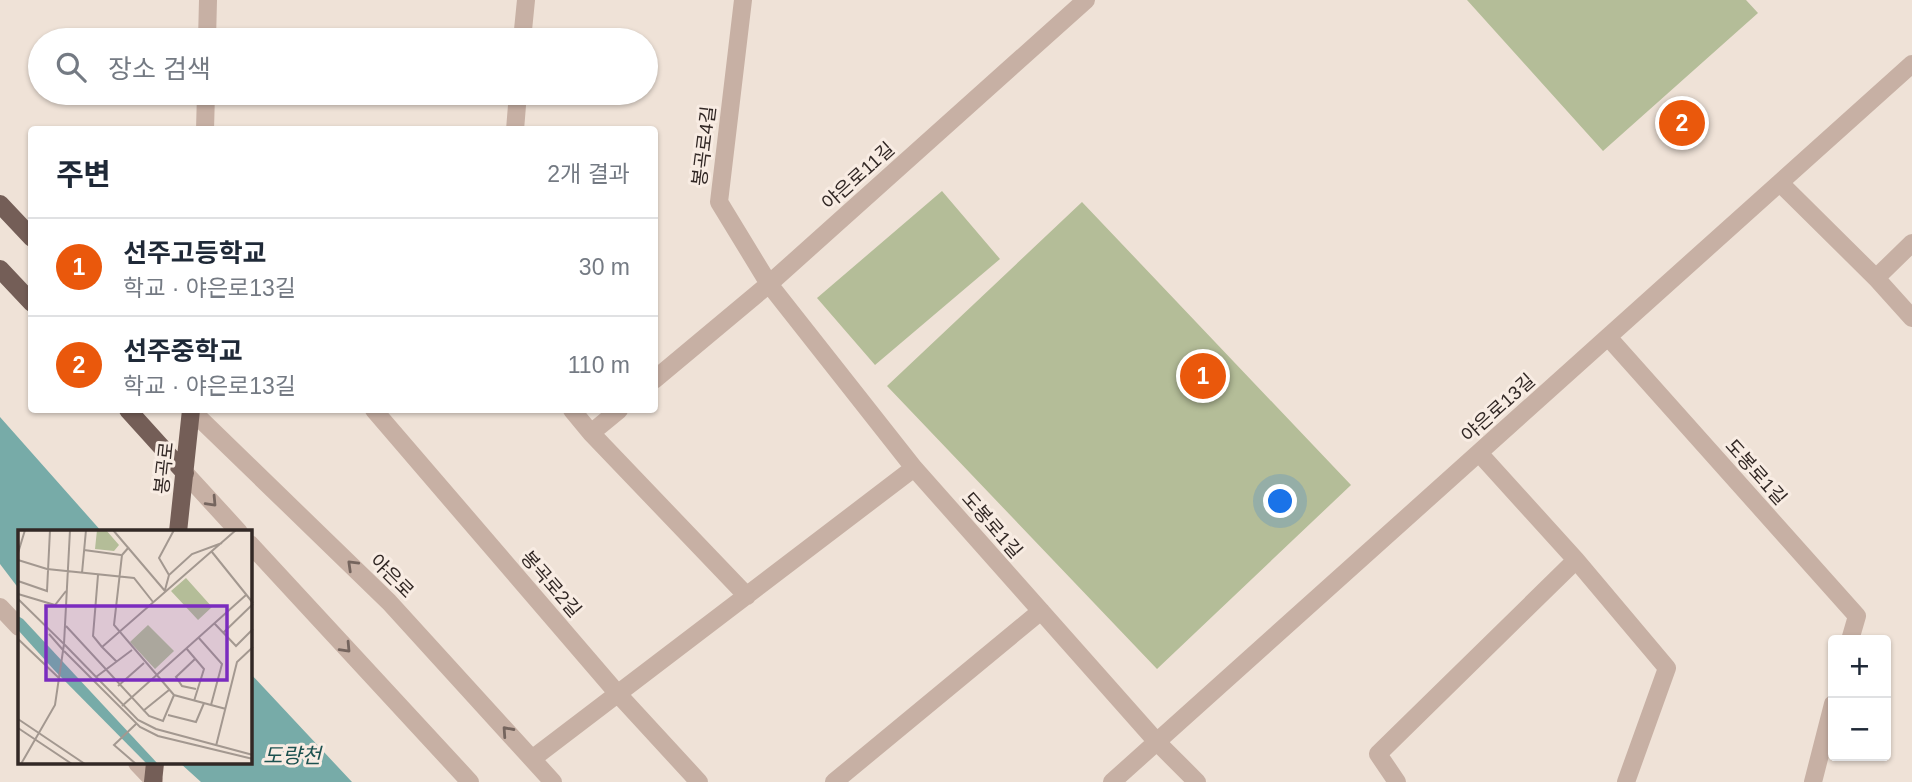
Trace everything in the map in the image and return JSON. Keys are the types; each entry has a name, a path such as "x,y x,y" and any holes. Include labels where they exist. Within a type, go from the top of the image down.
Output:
{"main road":[{"path":"0,204 28,234"},
{"path":"0,269 28,299"},
{"path":"131,413 185,472"},
{"name":"봉곡로","path":"178,530 191,413"},
{"path":"153,782 155,764"}],"street":[{"path":"207,28 208,0"},
{"path":"524,28 526,0"},
{"name":"봉곡로4길","path":"743,0 719,202 769,284"},
{"name":"야은로11길","path":"658,377 769,284 1086,0"},
{"name":"야은로13길","path":"1112,782 1912,64"},
{"path":"205,126 206,105"},
{"path":"515,126 517,105"},
{"path":"1780,183 1876,278 1912,318"},
{"path":"1876,278 1912,243"},
{"name":"도봉로1길","path":"769,284 915,468 1157,742 1198,782"},
{"name":"도봉로1길","path":"1608,337 1857,616 1851,635"},
{"name":"야은로","path":"194,413 389,602 553,782"},
{"name":"봉곡로2길","path":"377,413 618,694 699,782"},
{"path":"575,413 747,596"},
{"path":"592,433 616,413"},
{"path":"1479,453 1576,560 1667,668 1626,782"},
{"path":"532,759 915,468"},
{"path":"185,472 237,530"},
{"path":"252,546 470,782"},
{"path":"1397,782 1378,754 1576,560"},
{"path":"0,607 18,626"},
{"path":"834,782 1041,611"},
{"path":"1813,782 1828,724"},
{"path":"137,764 153,782"}],"green space":[{"path":"1467,0 1746,0 1758,13 1603,151"},
{"path":"942,191 1000,259 875,365 817,298"},
{"path":"1082,202 1351,485 1157,669 887,386"}],"water":[{"path":"0,417 100,530 18,530 18,588 0,564"},
{"name":"도량천","path":"252,675 352,782 201,782 181,764 252,764"}],"place":[{"name":"선주중학교","path":"1682,123"},
{"name":"선주고등학교","path":"1203,376"}]}
